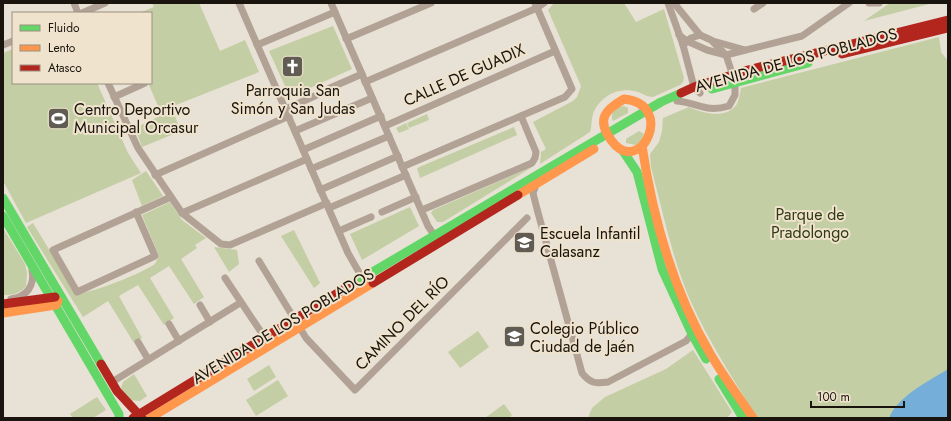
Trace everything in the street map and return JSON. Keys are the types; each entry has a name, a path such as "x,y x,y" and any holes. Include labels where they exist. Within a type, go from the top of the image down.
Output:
{"main road":[{"name":"AVENIDA DE LOS POBLADOS","path":"150,418 373,284 648,113 697,90 734,78 948,20"},
{"name":"AVENIDA DE LOS POBLADOS","path":"734,78 948,28"},
{"name":"AVENIDA DE LOS POBLADOS","path":"648,113 677,101 697,90"},
{"path":"623,151 633,151 642,146 648,140 650,133 648,113 642,104 630,99 616,102 609,106 604,114 609,137 616,147 623,151 637,172 662,269 692,334 745,416"},
{"name":"AVENIDA DE LOS POBLADOS","path":"138,417 433,235 609,137"},
{"path":"642,146 650,198 670,268 696,326 745,416"},
{"path":"3,198 112,382 123,399 131,406 138,417"},
{"path":"3,216 119,416"},
{"path":"3,313 53,301 61,297"},
{"path":"3,304 53,301"},
{"path":"119,416 123,407 131,406"}],"street":[{"path":"84,12 105,3"},
{"path":"239,3 320,190 361,279 366,284 373,284"},
{"path":"331,3 433,235 443,241"},
{"path":"346,40 431,3"},
{"path":"365,82 544,3"},
{"path":"668,3 679,35 685,43 697,90"},
{"path":"674,3 700,36 746,50"},
{"path":"754,9 762,3"},
{"path":"685,43 726,55 802,36 849,3"},
{"path":"869,3 879,3"},
{"path":"402,167 565,97 572,89 536,6"},
{"path":"257,45 335,12"},
{"path":"685,43 700,36"},
{"path":"677,101 687,102 702,108 716,110 728,106 735,95 734,78 726,55 711,40"},
{"name":"CALLE DE GUADIX","path":"385,126 555,51"},
{"path":"330,88 362,74"},
{"path":"108,84 138,148 155,175 182,213 221,244 230,244 406,175"},
{"path":"114,97 143,84"},
{"path":"286,109 319,94"},
{"path":"295,131 372,98"},
{"path":"155,175 289,116"},
{"path":"303,150 381,116"},
{"path":"422,210 532,163 536,158 536,152 521,116"},
{"path":"311,169 389,136"},
{"path":"320,190 398,156"},
{"path":"182,213 307,159"},
{"path":"536,184 533,193 537,209 582,373 588,381 598,384 608,382 686,341 692,334"},
{"path":"136,212 155,256 77,292 53,250 136,212 171,197"},
{"path":"382,212 416,197"},
{"path":"339,231 371,216"},
{"name":"CAMINO DEL RÍO","path":"300,328 355,390 527,218"},
{"path":"428,250 433,235"},
{"path":"259,261 300,328"},
{"path":"3,304 4,301 17,298 30,289 34,279 31,264"},
{"path":"225,278 264,338 271,345"},
{"path":"112,382 240,303"},
{"path":"200,305 210,322"},
{"path":"169,324 179,341"},
{"path":"138,342 148,359"}],"green space":[{"path":"152,3 199,3 220,51 245,40 259,72 171,107 181,131 142,147 135,128 162,115 148,84 152,84 152,12 142,12 154,7"},
{"path":"554,3 624,3 636,22 664,9 684,78 680,85 653,97 631,90 618,91 611,94 596,107 592,116 590,132 540,164 541,152 546,149 533,122 573,101 577,97 581,86 548,10"},
{"path":"890,3 933,3 864,21"},
{"path":"333,26 352,69 290,97 269,51"},
{"name":"Parque de Pradolongo","path":"939,37 941,52 948,61 948,418 757,418 706,332 691,302 678,269 651,167 650,154 659,142 663,118 689,107 714,114 727,112 737,104 741,88"},
{"name":"Centro Deportivo Municipal Orcasur","path":"12,49 12,84 97,84 128,153 141,173 26,223 3,181 3,53"},
{"path":"624,106 628,108 628,113 613,121 612,115 614,111"},
{"path":"427,114 429,120 409,128 407,123"},
{"path":"406,123 409,129 399,133 396,128"},
{"path":"514,127 517,135 420,178 417,168"},
{"path":"639,131 644,134 641,141 636,145 626,143 626,139"},
{"path":"534,166 443,222 437,222 431,213 433,210"},
{"path":"146,171 163,196 142,206 132,180"},
{"path":"170,202 182,220 206,238 195,245 197,248 181,259 204,297 194,304 169,266 150,278 174,318 164,325 138,285 119,296 142,338 134,343 108,301 83,317 27,227 33,223 76,294 84,293 117,282 139,273 155,264 159,256 142,215"},
{"path":"410,207 419,226 362,260 350,234"},
{"path":"3,228 25,264 27,273 26,286 16,294 10,295 3,295"},
{"path":"294,230 320,283 314,288 281,236"},
{"path":"214,247 237,250 239,264 229,272"},
{"path":"478,331 489,347 460,368 448,352"},
{"path":"693,350 732,412 727,418 588,418 592,408 605,397 666,369"},
{"path":"269,365 276,377 254,391 247,379"},
{"path":"134,374 147,396 140,401 129,400 121,388 123,382"},
{"path":"278,380 288,396 256,416 246,400"},
{"path":"97,397 106,410 93,418 73,418 70,414"},
{"path":"504,404 512,415 509,418 485,418"}],"water":[{"path":"948,369 948,418 889,418 893,410 907,396 923,384"}],"traffic: fast":[{"path":"712,89 808,63"},
{"path":"354,283 661,102 681,93"},
{"path":"623,151 637,172 662,269 692,334 706,359"},
{"path":"3,198 101,364"},
{"path":"3,216 119,414 119,418"},
{"path":"719,379 743,418"}],"traffic: slow":[{"path":"624,99 640,104 648,113 651,125 648,136 642,146 633,151 622,150 611,140 606,133 604,126 605,116 608,111 624,99"},
{"path":"642,146 652,200 666,254 675,280 686,306 711,355 753,418"},
{"path":"518,195 594,149"},
{"path":"150,418 373,283"},
{"path":"3,313 56,305 58,301"}],"traffic: jam":[{"path":"681,93 694,87 748,70 948,20"},
{"path":"842,54 948,28"},
{"path":"373,283 518,195"},
{"path":"133,418 354,283"},
{"path":"3,304 55,297"},
{"path":"101,364 117,391 142,418"}],"place":[{"name":"Parroquia San Simón y San Judas","path":"293,67"},
{"name":"Centro Deportivo Municipal Orcasur","path":"58,118"},
{"name":"Escuela Infantil Calasanz","path":"524,242"},
{"name":"Colegio Público Ciudad de Jaén","path":"515,337"}]}
